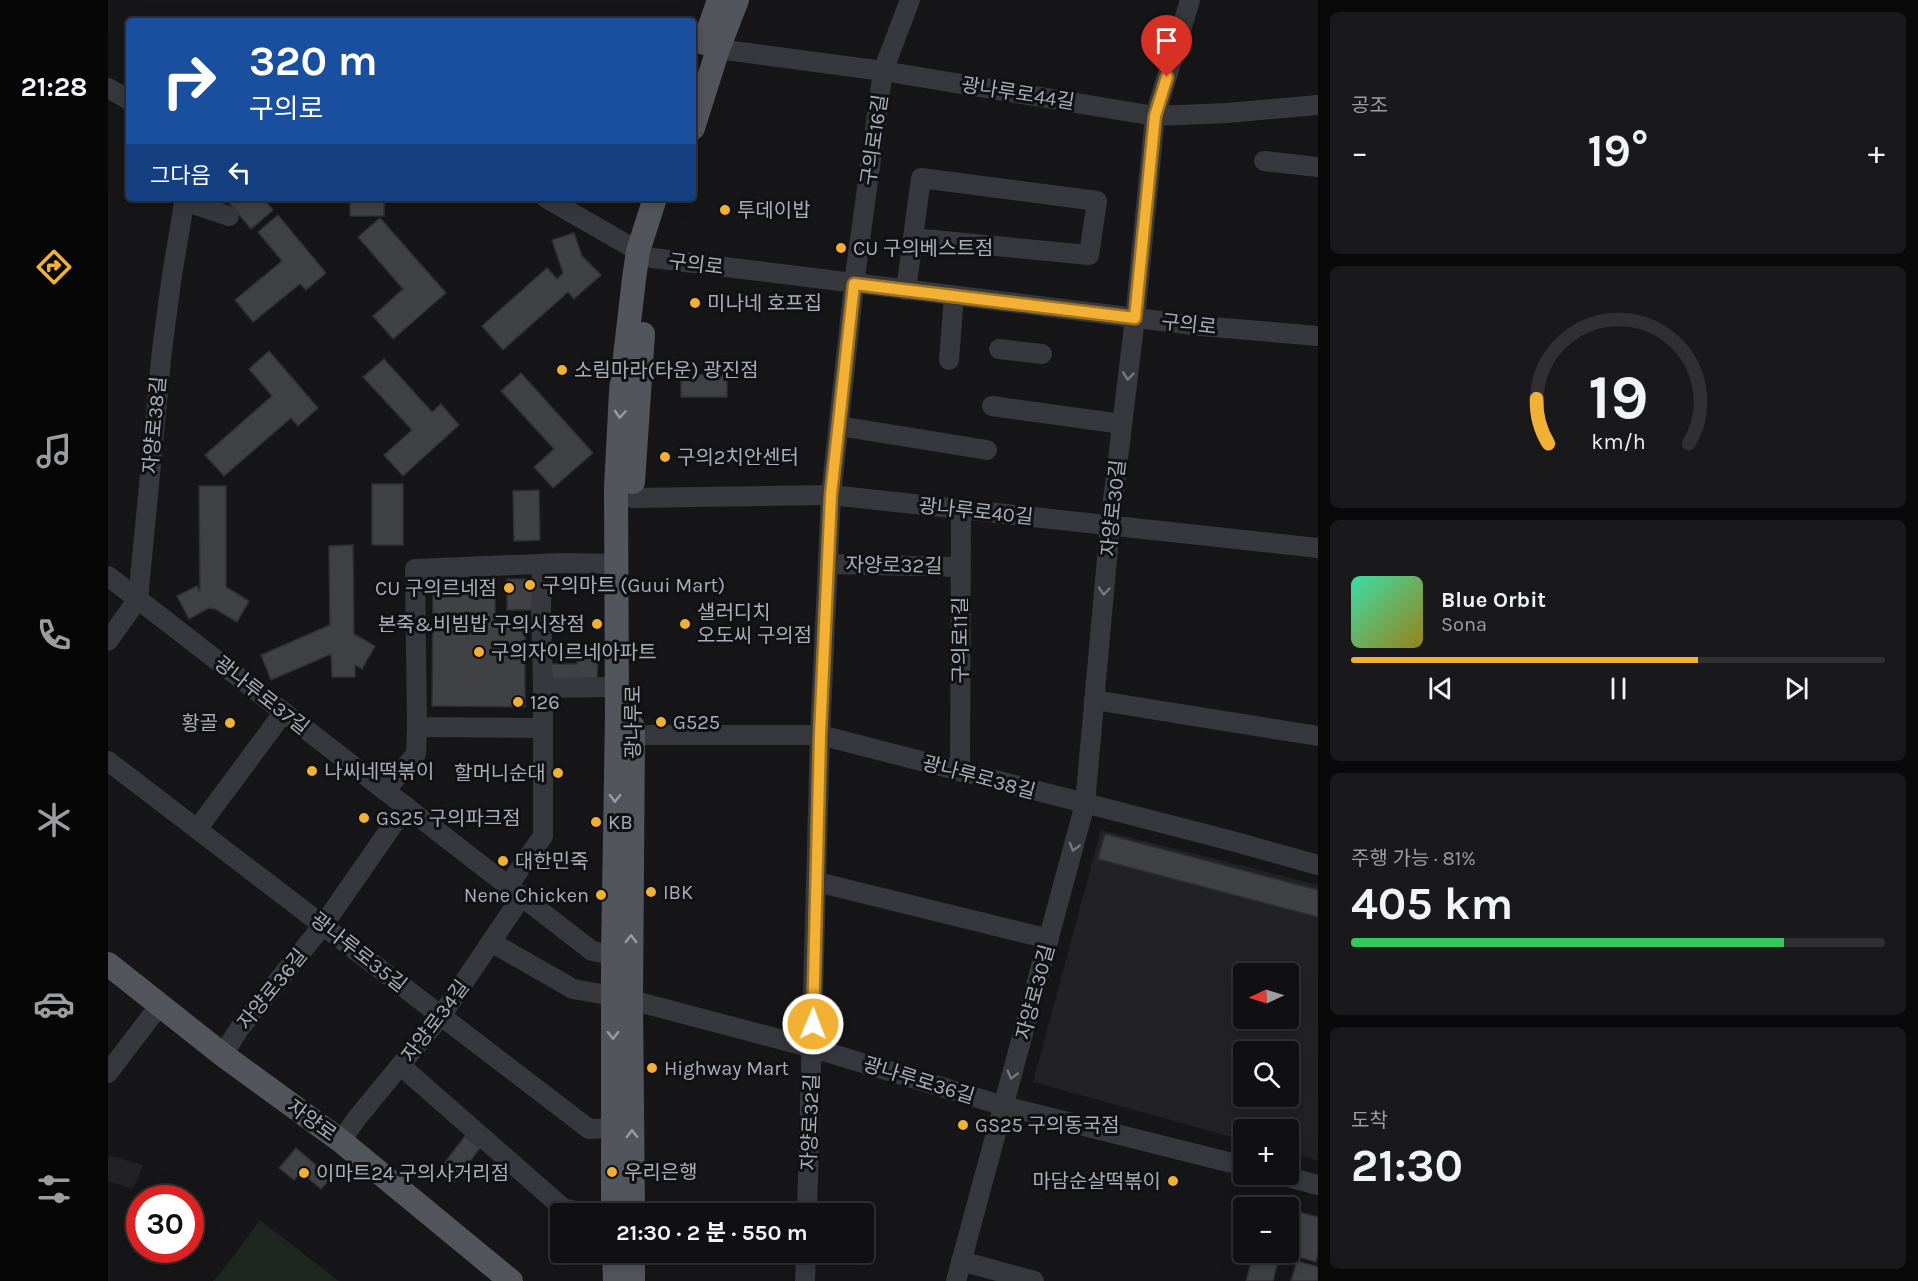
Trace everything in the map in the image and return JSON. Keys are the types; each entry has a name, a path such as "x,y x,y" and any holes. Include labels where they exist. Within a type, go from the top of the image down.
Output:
{"main road":[{"path":"696,70 719,0"},
{"path":"696,119 718,50 738,0"},
{"name":"광나루로","path":"632,1203 622,998 613,954 617,687 616,487 621,391 654,201"},
{"name":"광나루로","path":"613,1203 613,1128 622,998 633,735 632,498 646,306 645,255 670,201"},
{"name":"자양로","path":"108,964 223,1055 341,1141 511,1281"},
{"path":"614,1263 615,1281"},
{"path":"633,1263 633,1281"}],"street":[{"name":"구의로16길","path":"854,284 883,71 909,0"},
{"name":"자양로30길","path":"956,1281 1085,804 1110,525 1135,318 1155,116 1190,0"},
{"name":"광나루로44길","path":"718,50 883,71 1155,116 1227,113 1318,105"},
{"path":"108,88 126,98"},
{"path":"1264,161 1318,167"},
{"path":"906,290 921,178 1097,201 1089,255 913,238"},
{"name":"자양로38길","path":"138,599 162,350 171,275 185,201"},
{"name":"자양로38길","path":"190,201 229,216"},
{"path":"551,201 645,255"},
{"name":"구의로","path":"645,255 854,284 1201,326 1318,336"},
{"name":"자양로32길","path":"807,1203 820,735 831,495 854,284"},
{"path":"949,360 954,296"},
{"path":"999,349 1042,354"},
{"path":"992,406 1122,424"},
{"path":"839,426 987,450"},
{"name":"광나루로40길","path":"632,498 831,495 1318,548"},
{"name":"구의로11길","path":"960,772 961,509"},
{"path":"515,891 543,836 542,564"},
{"path":"386,791 416,754 415,569 542,564 617,564"},
{"name":"자양로32길","path":"828,564 961,567"},
{"name":"광나루로37길","path":"108,576 592,951 613,954"},
{"path":"108,641 138,599"},
{"name":"광나루로","path":"543,688 617,687"},
{"path":"1094,700 1318,736"},
{"path":"198,828 284,712"},
{"path":"417,727 543,728"},
{"name":"광나루로38길","path":"633,735 820,735 1318,865"},
{"name":"광나루로35길","path":"108,761 589,1128 613,1128"},
{"name":"자양로36길","path":"223,1055 239,1029 324,924 406,806"},
{"path":"817,882 1049,939"},
{"name":"자양로34길","path":"341,1141 357,1118 441,1016 491,942 515,891"},
{"path":"491,942 573,989 622,998"},
{"name":"광나루로36길","path":"622,998 813,1048 1004,1106 1233,1163"},
{"path":"108,1073 159,1006"},
{"path":"401,1066 557,1203"},
{"path":"1299,1180 1318,1185"},
{"path":"961,1261 1034,1281"},
{"path":"805,1281 806,1263"}],"shaded area":[{"path":"1101,830 1318,885 1318,1161 1299,1155 1299,1119 1233,1119 1233,1137 1033,1082"},
{"path":"108,1155 143,1165 135,1185 126,1187 108,1181"},
{"path":"260,1220 339,1281 213,1281"}],"building":[{"path":"228,201 266,201 273,210 251,229"},
{"path":"350,201 384,201 384,216 350,216"},
{"path":"278,215 326,273 306,290 300,284 253,322 235,300 282,261 258,232"},
{"path":"380,218 446,293 393,339 373,316 403,289 358,237"},
{"path":"574,233 582,256 601,275 574,299 568,292 503,350 482,326 547,268 557,279 563,273 552,240"},
{"path":"269,351 318,408 298,426 291,418 224,476 205,455 272,396 249,369"},
{"path":"384,359 432,412 441,404 459,425 403,476 384,455 412,430 363,377"},
{"path":"521,373 593,453 553,488 534,467 554,449 501,391"},
{"path":"681,374 727,375 727,397 681,397"},
{"path":"372,484 403,484 403,545 372,545"},
{"path":"199,486 226,486 226,587 249,601 237,622 209,608 189,619 177,596 197,586 200,592"},
{"path":"539,490 540,540 514,541 513,491"},
{"path":"353,545 354,634 375,646 362,669 355,665 355,677 332,677 331,654 271,680 261,655 330,625 329,546"},
{"path":"507,579 534,579 534,610 507,610"},
{"name":"구의자이르네아파트","path":"433,583 495,583 495,622 525,622 525,707 432,706"},
{"path":"577,654 598,654 597,682 548,681 549,664 577,664"},
{"path":"1105,834 1318,890 1318,917 1098,859"},
{"path":"465,1136 480,1148 455,1182 439,1170"},
{"path":"296,1148 331,1178 321,1189 301,1172 294,1180 279,1168"},
{"path":"1299,1212 1318,1217 1316,1262 1299,1257"},
{"path":"1299,1262 1318,1267 1318,1281 1291,1281 1296,1263"},
{"path":"1251,1263 1278,1263 1273,1281 1246,1281"}],"place":[{"name":"투데이밥","path":"725,210"},
{"name":"CU 구의베스트점","path":"841,248"},
{"name":"미나네 호프집","path":"695,303"},
{"name":"소림마라(타운) 광진점","path":"562,370"},
{"name":"구의2치안센터","path":"665,457"},
{"name":"구의마트 (Guui Mart)","path":"530,585"},
{"name":"CU 구의르네점","path":"509,588"},
{"name":"본죽&비빔밥 구의시장점","path":"597,624"},
{"name":"샐러디치 오도씨 구의점","path":"685,624"},
{"name":"구의자이르네아파트","path":"479,652"},
{"name":"126","path":"518,702"},
{"name":"G525","path":"661,722"},
{"name":"황골","path":"230,723"},
{"name":"나씨네떡볶이","path":"312,771"},
{"name":"할머니순대","path":"558,773"},
{"name":"GS25 구의파크점","path":"364,818"},
{"name":"KB","path":"596,822"},
{"name":"대한민죽","path":"503,861"},
{"name":"IBK","path":"651,892"},
{"name":"Nene Chicken","path":"601,895"},
{"name":"Highway Mart","path":"652,1068"},
{"name":"GS25 구의동국점","path":"963,1125"},
{"name":"우리은행","path":"612,1172"},
{"name":"이마트24 구의사거리점","path":"304,1173"},
{"name":"마담순살떡볶이","path":"1173,1181"}],"route":[{"path":"813,1024 820,735 831,495 854,284 1135,318 1155,116 1167,77"}]}
